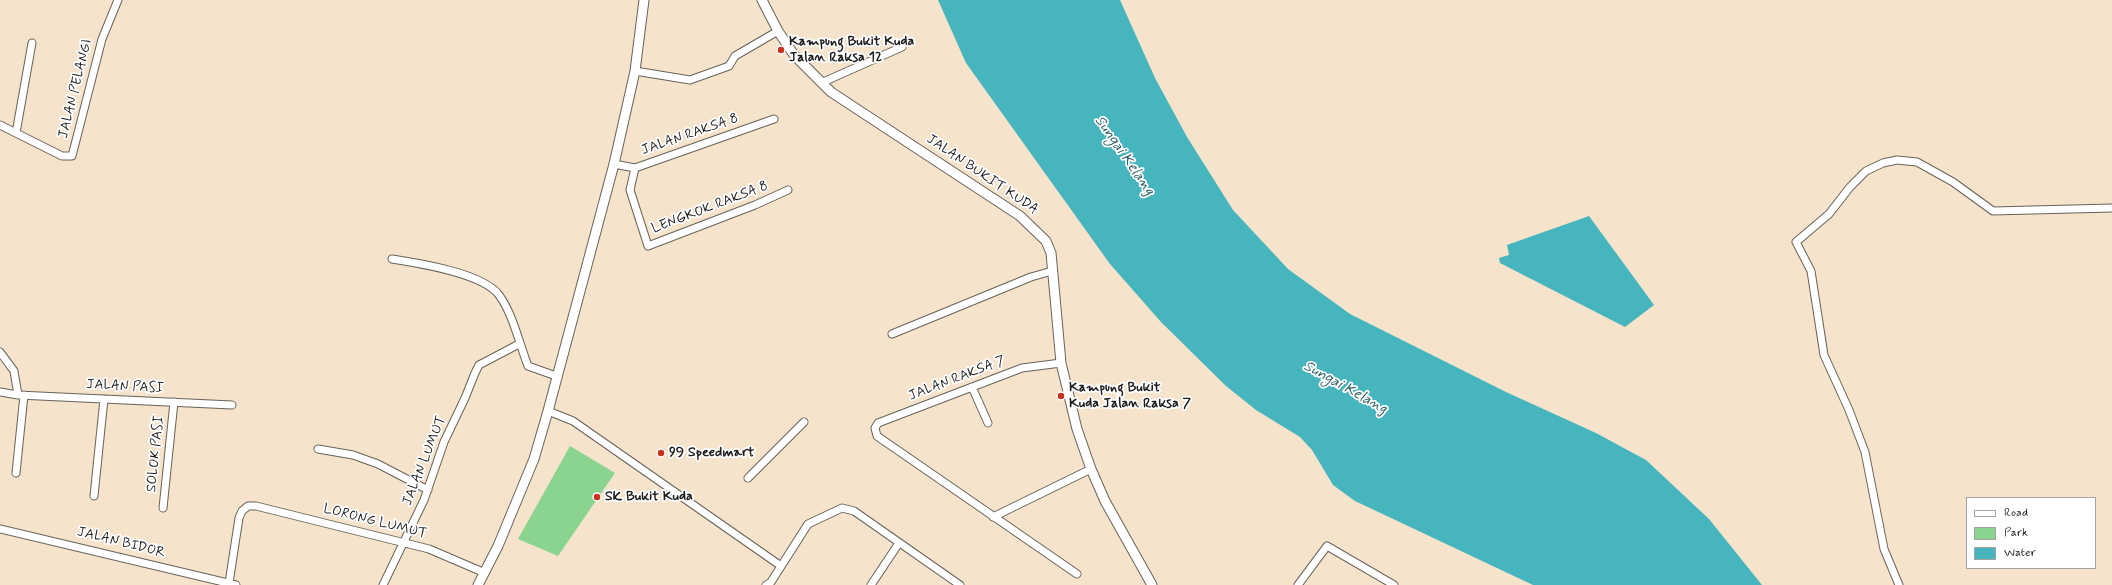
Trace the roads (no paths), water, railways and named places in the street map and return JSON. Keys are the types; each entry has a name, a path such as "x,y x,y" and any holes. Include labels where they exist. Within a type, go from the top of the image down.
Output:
{"street":[{"name":"JALAN PELANGI","path":"0,125 62,156 72,156 102,39 118,0"},
{"path":"478,585 485,573 534,459 548,411 556,376 570,330 614,164 635,71 644,0"},
{"name":"JALAN BUKIT KUDA","path":"762,0 778,31 794,55 821,83 832,92 1020,216 1046,241 1051,253 1061,364 1077,429 1091,469 1105,500 1152,585"},
{"path":"635,71 690,80 729,66 735,56 778,31"},
{"path":"16,133 32,43"},
{"path":"821,83 902,47"},
{"name":"JALAN RAKSA 8","path":"614,164 635,168 774,119"},
{"path":"1899,585 1884,549 1865,452 1849,410 1824,355 1811,270 1796,242 1829,214 1850,187 1866,171 1883,163 1897,160 1917,162 1953,182 1993,211 2112,208"},
{"name":"LENGKOK RAKSA 8","path":"635,168 630,190 648,246 755,205 788,190"},
{"path":"392,259 433,266 486,283 494,288 510,315 528,366 556,376"},
{"path":"892,334 1031,277 1052,271"},
{"name":"JALAN LUMUT","path":"383,585 428,490 444,442 480,365 519,344"},
{"path":"0,352 14,371 21,395 16,473"},
{"name":"JALAN RAKSA 7","path":"993,517 952,486 877,436 875,428 878,422 1022,368 1061,364"},
{"path":"972,387 988,423"},
{"name":"JALAN PASI","path":"0,392 21,395 232,405"},
{"path":"94,496 104,399"},
{"name":"SOLOK PASI","path":"163,508 174,402"},
{"path":"548,411 573,421 781,566"},
{"path":"748,478 804,422"},
{"path":"318,449 353,455 378,464 428,490"},
{"path":"993,517 1091,469"},
{"name":"LORONG LUMUT","path":"232,584 239,518 242,511 248,506 256,506 443,554 485,573"},
{"path":"766,585 771,582 808,524 842,508 854,511 960,585"},
{"path":"993,517 1078,574"},
{"name":"JALAN BIDOR","path":"0,529 232,584"},
{"path":"871,585 899,543"},
{"path":"1298,585 1328,546 1394,585"}],"water":[{"name":"Sungai Kelang","path":"938,0 1120,0 1155,78 1187,137 1233,210 1288,269 1350,314 1506,392 1596,433 1646,460 1709,519 1762,585 1533,585 1355,501 1333,485 1312,450 1300,437 1256,410 1226,386 1161,322 1110,264 966,63"},
{"path":"1589,216 1654,305 1625,327 1500,263 1499,258 1509,255 1507,245"}],"place":[{"name":"Kampung Bukit Kuda Jalan Raksa 12","path":"781,50"},
{"name":"Kampung Bukit Kuda Jalan Raksa 7","path":"1061,396"},
{"name":"99 Speedmart","path":"661,453"},
{"name":"SK Bukit Kuda","path":"597,497"}]}
